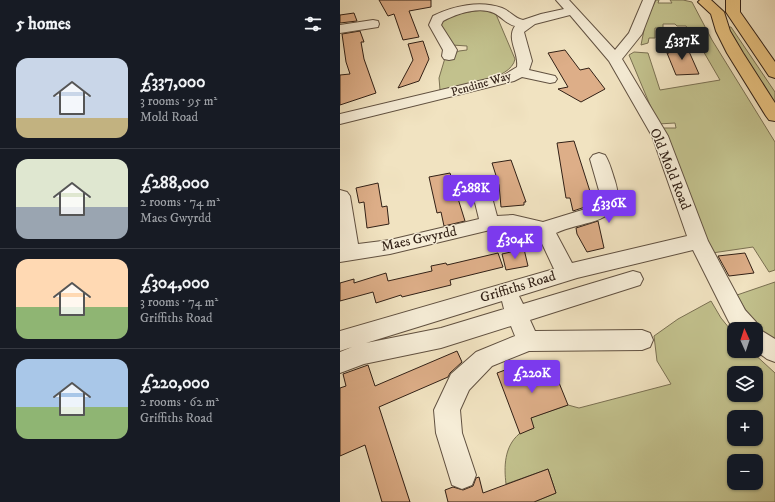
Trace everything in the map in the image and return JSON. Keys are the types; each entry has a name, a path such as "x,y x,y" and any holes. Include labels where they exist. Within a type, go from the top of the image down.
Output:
{"main road":[{"path":"700,1 722,2 729,0"},
{"path":"733,0 733,12 775,73"},
{"path":"700,1 717,12 723,31 731,46 775,116"}],"street":[{"name":"Old Mold Road","path":"562,0 615,59 660,136 698,241 737,316 742,322"},
{"path":"615,59 635,34 649,0"},
{"path":"449,56 450,50 435,25 437,19 444,15 474,8 489,8 503,13 510,20 524,25 532,21 573,11"},
{"path":"340,29 373,24"},
{"name":"Pendine Way","path":"340,119 495,82 520,72 524,65 524,59 517,32 524,25"},
{"path":"520,72 550,79"},
{"path":"567,273 545,230 567,221 596,214 606,207 609,198 605,165"},
{"path":"480,186 490,223"},
{"path":"341,196 345,253"},
{"name":"Maes Gwyrdd","path":"345,253 390,247 490,223 513,222 545,230"},
{"name":"Griffiths Road","path":"340,341 567,273 698,241"},
{"path":"340,363 361,354 436,339 633,279"},
{"path":"508,291 528,341"},
{"path":"462,475 449,433 447,410 460,382 484,360 528,341 642,340"},
{"path":"763,343 775,352"}],"shaded area":[{"path":"656,0 659,0 658,3 672,3 670,0 692,2 712,40 775,142 775,270 769,272 753,247 712,253 660,128 676,128 675,123 658,124 629,55 634,52 648,53 660,90 720,80 702,49 686,26 663,24 663,28 655,28 655,38 649,38 648,43 641,45 646,20"},
{"path":"483,10 495,12 515,59 511,66 495,77 471,84 440,90 439,78 445,58 459,51 467,50 467,46 452,45 439,24 447,15"},
{"path":"728,27 731,27 775,92 775,106 733,38"},
{"path":"775,282 775,343 763,334 763,322 752,322 737,295"},
{"path":"711,301 727,325 727,358 759,358 775,373 775,502 534,502 556,493 548,469 506,484 505,464 510,445 519,434 534,428 530,418 568,405 579,408 671,384 657,361 654,336 678,319"}],"building":[{"path":"379,0 431,0 431,7 409,11 419,37 403,40 394,14 388,16"},
{"path":"354,13 357,21 340,23 340,15"},
{"path":"360,31 364,42 361,42 364,59 376,93 340,105 340,75 350,74 346,62 342,34"},
{"path":"423,41 429,59 419,81 398,88 413,60 408,44"},
{"path":"667,47 687,47 699,74 676,75 667,53 669,53"},
{"path":"565,50 580,70 589,68 605,89 581,102 558,89 568,87 548,53"},
{"path":"574,141 594,204 573,211 570,198 566,198 557,143"},
{"path":"511,160 526,202 524,202 524,205 501,207 499,185 492,163"},
{"path":"450,173 465,221 444,226 441,212 437,213 429,177"},
{"path":"378,183 382,207 387,206 389,224 367,228 364,202 359,203 356,188"},
{"path":"598,221 604,248 587,252 577,234 576,228"},
{"path":"524,249 528,266 506,270 502,254"},
{"path":"498,253 503,267 450,280 451,285 402,297 401,295 376,303 373,292 340,301 340,283 354,279 354,283 386,273 388,281 432,271 431,266 446,263 447,265"},
{"path":"745,253 754,273 729,276 718,256"},
{"path":"457,351 462,362 450,373 448,377 379,407 410,502 382,502 365,445 340,456 340,388 346,386 343,374 368,365 375,386"},
{"path":"551,363 568,405 531,418 534,428 520,434 497,373 516,366 519,374"},
{"path":"548,469 556,493 534,502 448,502 445,490 453,487 463,490 473,486 476,478 479,477 483,493"}]}
